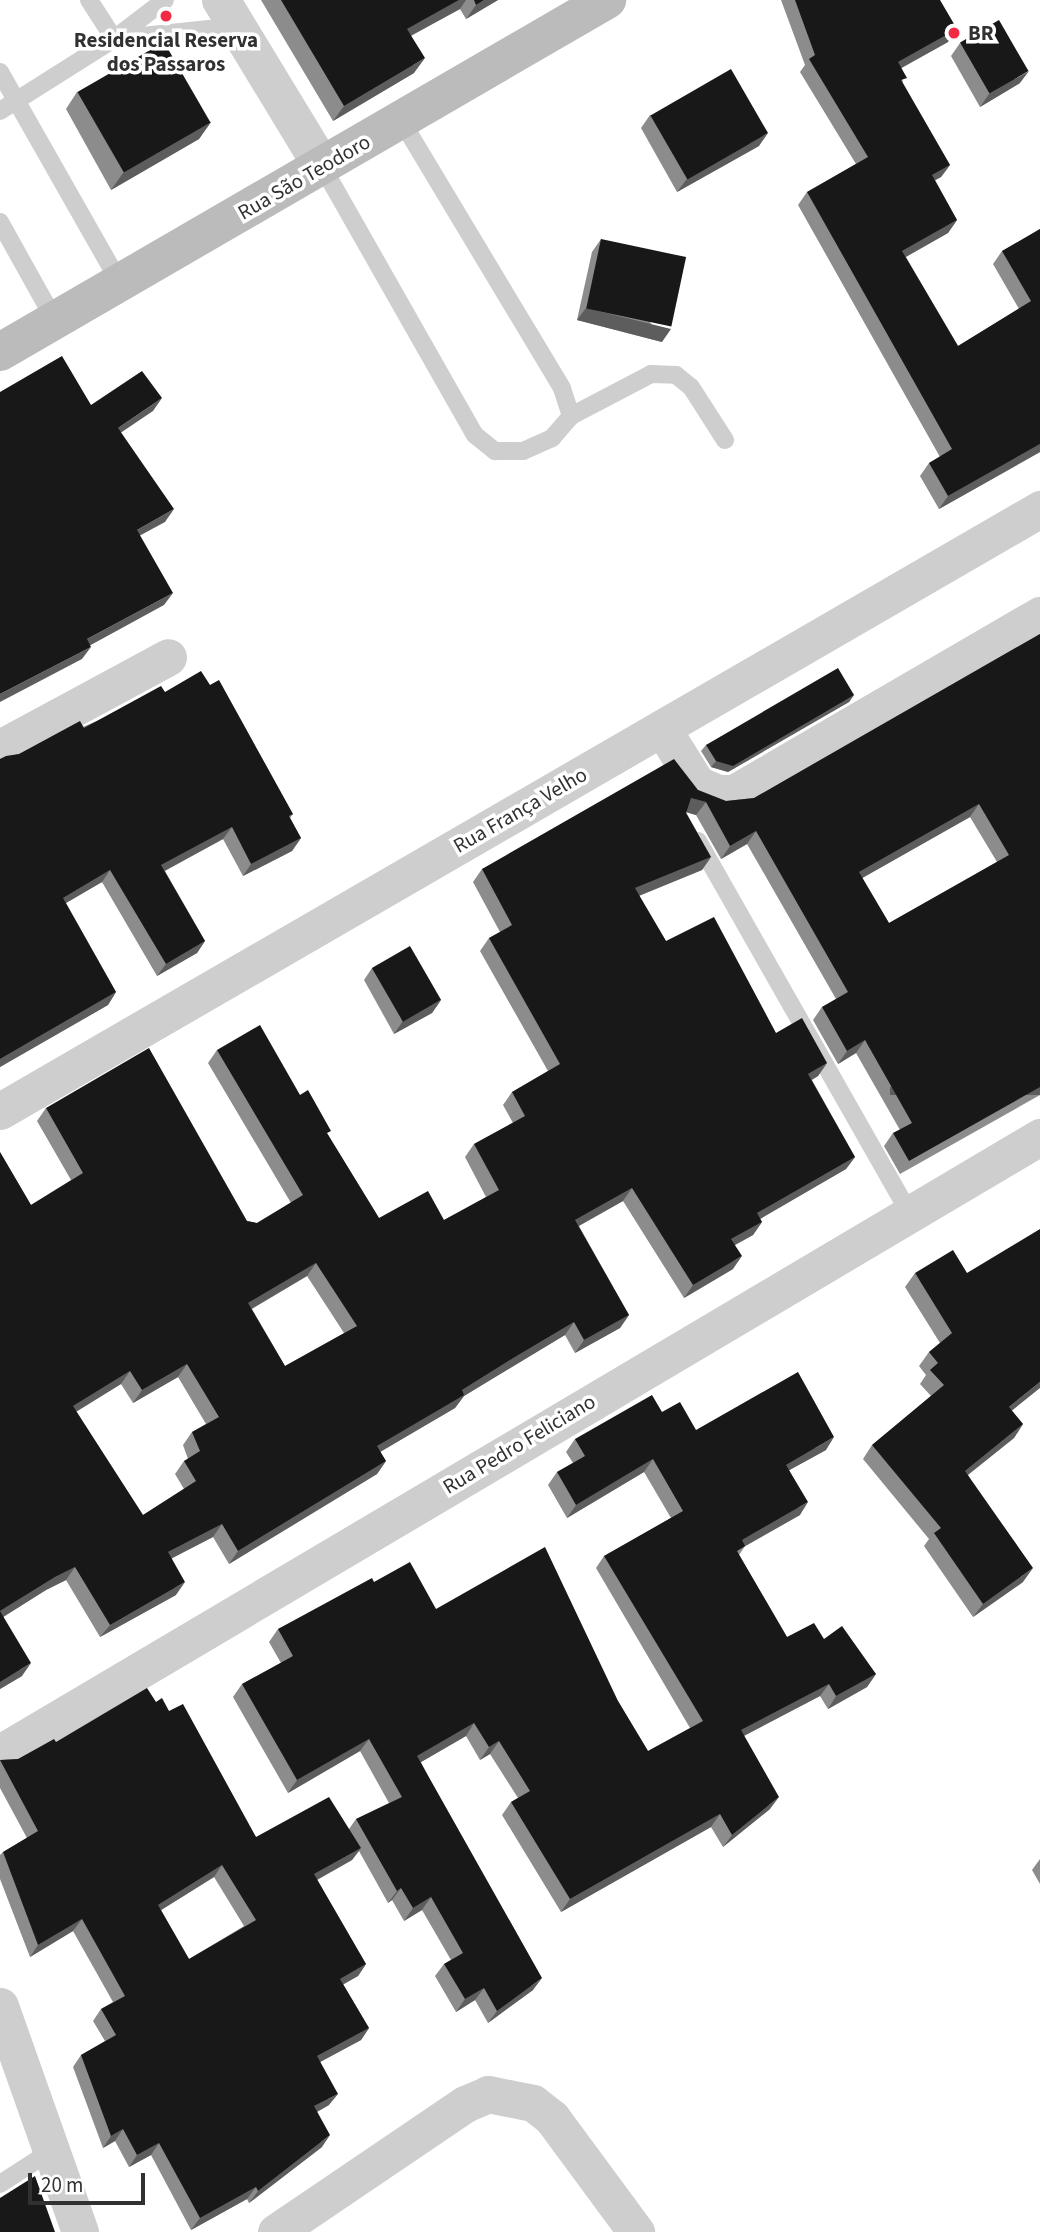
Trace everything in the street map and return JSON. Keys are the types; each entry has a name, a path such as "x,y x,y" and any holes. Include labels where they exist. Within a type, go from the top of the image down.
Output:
{"main road":[{"name":"Rua São Teodoro","path":"0,352 607,0"}],"street":[{"path":"229,13 322,166"},
{"name":"Rua França Velho","path":"0,1111 1040,509"},
{"path":"662,728 697,784 718,793 734,793 1040,615"},
{"path":"0,748 168,657"},
{"name":"Rua Pedro Feliciano","path":"0,1753 1040,1137"},
{"path":"0,2006 80,2232"},
{"path":"276,2232 465,2104 488,2094 533,2103 552,2118 636,2232"}],"lane":[{"path":"89,0 114,39"},
{"path":"0,111 114,39 165,0"},
{"path":"114,39 229,13"},
{"path":"0,72 121,283"},
{"path":"401,120 562,388 571,416"},
{"path":"322,166 475,435 495,451 523,451 552,438 571,416 651,374 676,375 691,387 725,440"},
{"path":"0,222 55,320"},
{"path":"687,821 909,1213"},
{"path":"0,2184 51,2151"}],"building":[{"path":"281,0 459,0 407,29 425,58 344,106"},
{"path":"795,0 940,0 957,29 898,62 907,78 901,80 950,165 932,175 957,220 902,251 958,346 1031,301 1002,251 1040,229 1040,444 948,496 929,463 952,449 807,192 868,157 809,59 815,55"},
{"path":"999,20 1028,71 990,94 960,42"},
{"path":"164,42 210,123 124,173 77,92"},
{"path":"731,69 768,133 687,180 650,116"},
{"path":"601,239 686,257 671,327 586,308"},
{"path":"62,356 91,405 142,371 162,398 118,428 174,509 137,530 173,593 87,639 91,647 0,694 0,392"},
{"path":"1040,634 1040,1087 909,1161 893,1133 912,1123 865,1040 847,1051 822,1007 848,992 756,831 730,846 706,802 691,798 686,813 711,857 635,888 666,941 714,917 776,1033 802,1018 827,1063 808,1074 855,1157 757,1213 762,1222 731,1239 742,1256 693,1285 632,1188 575,1220 629,1315 584,1340 574,1322 515,1357 462,1390 464,1395 377,1446 386,1461 238,1551 222,1524 168,1552 185,1582 110,1625 75,1567 0,1611 0,1152 31,1205 83,1173 46,1108 149,1048 247,1221 257,1223 303,1195 217,1050 260,1025 300,1095 308,1090 331,1131 327,1133 379,1218 428,1191 444,1220 499,1190 474,1144 525,1116 512,1092 560,1064 489,938 512,925 482,869 674,759 698,790 726,801 754,798","holes":["979,804 1009,855 889,923 859,872","316,1263 357,1326 285,1366 248,1303","187,1364 219,1417 192,1432 200,1451 184,1461 196,1481 143,1515 73,1406 130,1371 142,1390"]},
{"path":"838,668 854,695 733,766 716,761 706,745"},
{"path":"201,671 210,685 219,680 293,814 289,816 301,838 251,864 232,827 161,865 205,941 166,964 110,870 63,898 116,992 0,1059 0,759 19,754 80,721 84,728 161,686 165,692"},
{"path":"410,946 441,1000 403,1022 372,968"},
{"path":"1040,1229 1040,1382 1009,1407 1023,1424 965,1471 1033,1568 983,1604 934,1533 941,1528 872,1445 944,1385 930,1370 938,1363 929,1352 952,1333 915,1273 953,1250 967,1273"},
{"path":"798,1372 834,1437 786,1465 808,1502 742,1540 745,1546 737,1551 787,1637 814,1623 824,1639 842,1626 876,1674 836,1696 829,1684 741,1730 779,1797 732,1835 720,1814 570,1899 511,1802 530,1791 499,1741 489,1747 474,1723 417,1756 542,1978 497,2011 484,1988 465,1999 444,1964 463,1953 431,1897 413,1908 401,1888 397,1891 356,1819 402,1797 369,1739 297,1780 242,1684 293,1656 278,1629 372,1578 374,1582 410,1562 436,1609 545,1547 618,1701 648,1751 703,1721 604,1556 683,1511 653,1459 576,1505 557,1472 585,1456 575,1439 652,1395 662,1412 680,1402 696,1430"},
{"path":"0,1611 31,1663 0,1682"},
{"path":"147,1688 156,1702 162,1698 169,1711 183,1704 256,1837 329,1797 361,1848 314,1874 366,1964 340,1979 369,2028 317,2056 338,2094 314,2106 330,2135 258,2191 256,2187 200,2218 159,2143 137,2155 123,2129 111,2136 81,2055 116,2035 101,2009 125,1996 82,1919 38,1945 3,1852 38,1831 0,1760 18,1759 54,1739 56,1742","holes":["222,1865 256,1920 189,1959 158,1905"]},
{"path":"35,2176 55,2232 0,2232 0,2198"}],"place":[{"name":"Residencial Reserva dos Passaros","path":"166,16"},
{"name":"BR","path":"954,33"}]}
